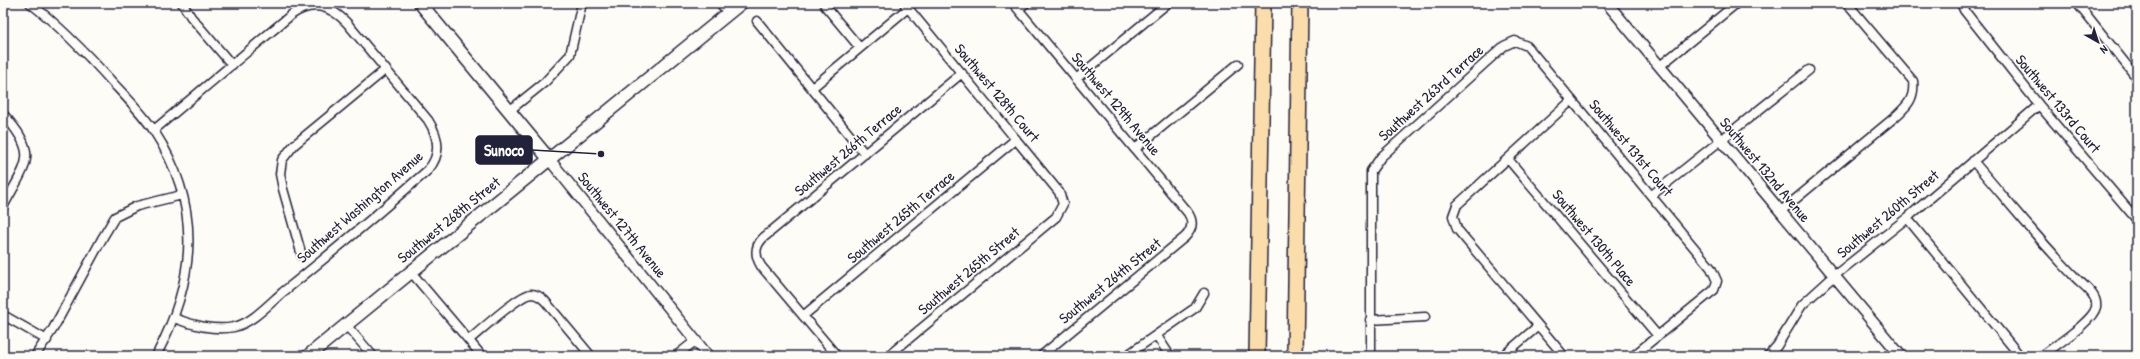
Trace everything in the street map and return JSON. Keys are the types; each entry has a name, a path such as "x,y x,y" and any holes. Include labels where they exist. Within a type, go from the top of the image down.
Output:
{"highway":[{"path":"1257,356 1263,3"},
{"path":"1295,356 1300,3"}],"main road":[{"name":"Southwest 127th Avenue","path":"420,3 549,159"},
{"name":"Southwest 268th Street","path":"308,356 741,3"}],"street":[{"path":"30,3 59,26 154,130 167,154 182,195 186,219 188,255 184,287 174,318 156,356"},
{"path":"182,3 191,17 232,65"},
{"path":"509,111 545,82 570,54 582,3"},
{"path":"720,3 729,14"},
{"path":"1016,6 1026,3"},
{"path":"1076,79 1168,3"},
{"name":"Southwest 132nd Avenue","path":"1608,3 1720,140 1901,356"},
{"path":"1660,66 1737,3"},
{"path":"1781,211 1909,105 1914,93 1913,81 1847,3"},
{"name":"Southwest 133rd Court","path":"1961,3 1964,10 2039,105 2137,220"},
{"path":"2077,3 2137,78"},
{"name":"Southwest Washington Avenue","path":"154,130 297,11 318,5 333,10 340,16 428,120 435,131 438,152 433,164 307,274 248,321 235,327 219,328 196,325 174,318"},
{"path":"825,6 860,48"},
{"path":"812,88 860,48 906,6"},
{"name":"Southwest 128th Court","path":"906,6 1059,192 1063,204"},
{"name":"Southwest 129th Avenue","path":"1016,6 1188,213 1192,225"},
{"path":"757,21 866,154"},
{"name":"Southwest 131st Court","path":"1515,41 1527,46 1711,268 1717,281 1714,290 1658,336"},
{"name":"Southwest 263rd Terrace","path":"1370,320 1371,171 1387,152 1504,46 1515,41"},
{"path":"1135,149 1238,64"},
{"path":"302,256 281,181 282,160 294,145 385,70"},
{"path":"1652,195 1809,70"},
{"name":"Southwest 266th Terrace","path":"803,316 761,266 756,250 763,238 962,73"},
{"path":"1564,356 1457,229 1453,216 1457,205 1572,100"},
{"name":"Southwest 260th Street","path":"1768,356 1777,346 1802,306 1834,276 1907,218 2039,105"},
{"path":"3,114 20,134 26,147 27,154 23,170 3,207"},
{"name":"Southwest 265th Terrace","path":"803,316 1016,139"},
{"name":"Southwest 130th Place","path":"1508,158 1658,336"},
{"name":"Southwest 127th Avenue","path":"549,159 708,356"},
{"path":"1973,161 2066,268 2092,295 2096,305 2089,319 2042,356"},
{"path":"35,356 47,340 102,237 115,217 137,206 182,195"},
{"name":"Southwest 265th Street","path":"888,356 1056,217 1063,204"},
{"path":"1907,218 2020,356"},
{"name":"Southwest 264th Street","path":"1041,356 1185,237 1192,225"},
{"path":"411,272 482,356"},
{"path":"1126,356 1157,336 1195,308 1204,293"},
{"path":"469,340 521,298 532,294 545,300 591,356"},
{"path":"3,315 47,340"},
{"path":"803,316 837,356"},
{"path":"1370,356 1370,320 1425,318"},
{"path":"346,325 373,356"},
{"path":"1502,356 1538,326"},
{"path":"1157,336 1170,356"},
{"path":"1633,356 1658,336"},
{"path":"676,356 695,340"}],"place":[{"name":"Sunoco","path":"601,154"}]}
